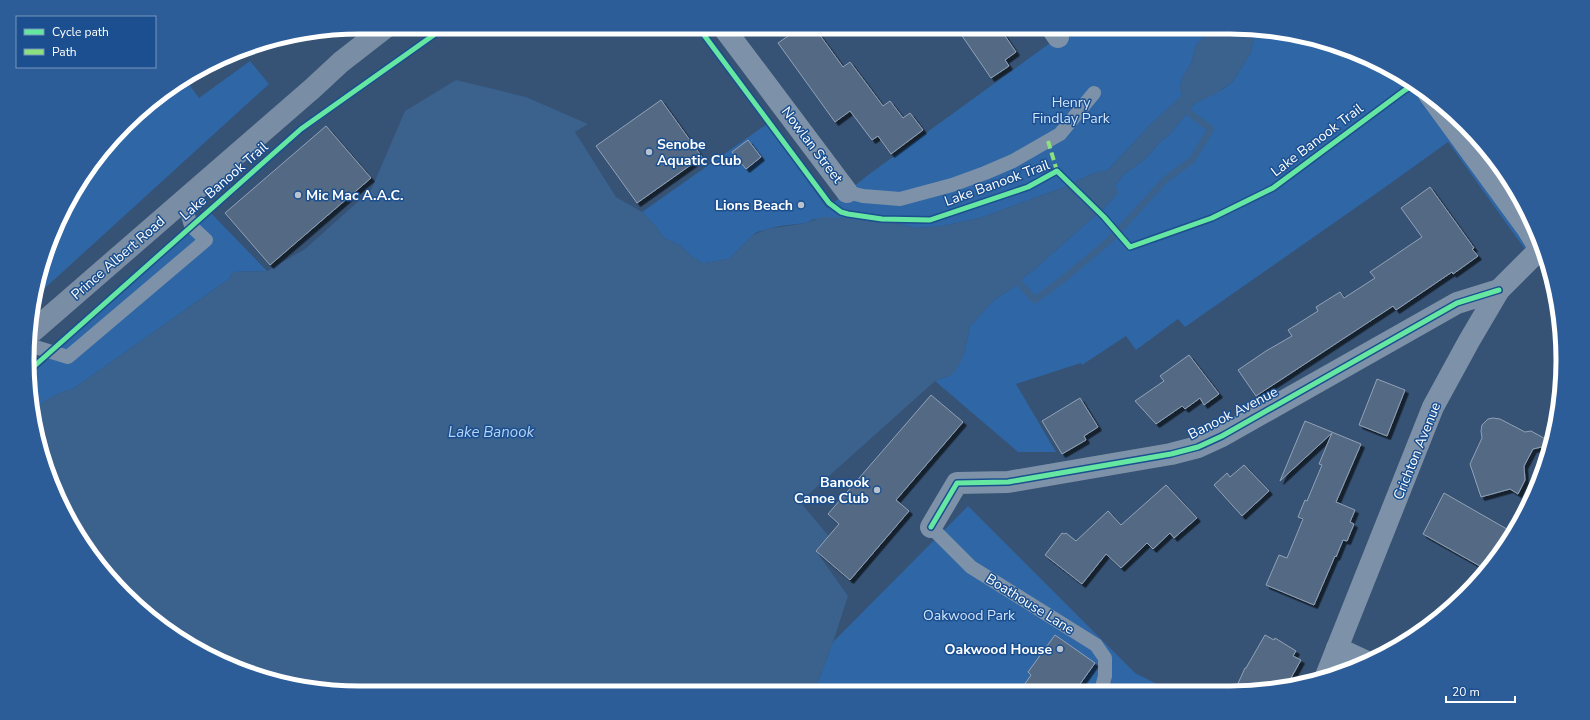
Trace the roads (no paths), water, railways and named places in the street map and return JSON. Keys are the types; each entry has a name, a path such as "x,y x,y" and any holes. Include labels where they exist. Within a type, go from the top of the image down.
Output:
{"main road":[{"name":"Prince Albert Road","path":"36,329 341,62 377,34"}],"street":[{"name":"Nowlan Street","path":"728,34 847,192"},
{"path":"1443,114 1529,231"},
{"name":"Crichton Avenue","path":"1328,671 1433,407 1469,340 1499,290 1538,251"},
{"name":"Banook Avenue","path":"931,527 957,483 1008,482 1171,454 1198,447 1222,436 1457,303 1499,290"},
{"path":"1338,648 1360,659"}],"lane":[{"name":"Nowlan Street","path":"847,192 863,196 900,199 952,185 985,173 1013,161 1060,134 1094,93"},
{"path":"35,347 68,357 206,240 191,226 184,200"},
{"name":"Boathouse Lane","path":"931,527 971,567 1096,645 1105,658 1105,676 1102,686"}],"water":[{"name":"Lake Banook","path":"1208,34 1255,35 1250,54 1233,81 1217,93 1195,103 1170,134 1160,142 1145,159 1123,175 1115,186 1118,191 1117,194 1103,209 1014,287 994,300 970,326 964,354 957,369 951,375 935,381 800,502 833,541 816,551 848,596 816,686 360,686 296,680 255,669 216,652 179,631 162,619 129,591 101,558 89,541 68,504 51,465 40,424 38,407 62,392 73,389 229,279 233,272 267,271 305,249 371,190 405,111 456,80 526,97 588,124 575,132 616,197 642,212 664,238 680,245 691,256 702,263 705,263 729,259 753,235 768,229 806,223 822,217 867,221 881,219 915,228 942,226 980,218 1065,187 1094,173 1104,172 1110,168 1151,124 1181,96 1180,86 1183,76 1191,64 1196,45"}],"waterway":[{"path":"1019,283 1035,300 1062,280 1110,240 1165,180 1192,160 1211,129 1188,112"}],"place":[{"name":"Senobe Aquatic Club","path":"649,152"},
{"name":"Mic Mac A.A.C.","path":"298,195"},
{"name":"Lions Beach","path":"801,205"},
{"name":"Banook Canoe Club","path":"877,490"},
{"name":"Oakwood House","path":"1060,649"}],"park label":[{"name":"Henry Findlay Park","path":"1071,110"},
{"name":"Oakwood Park","path":"969,615"}]}
